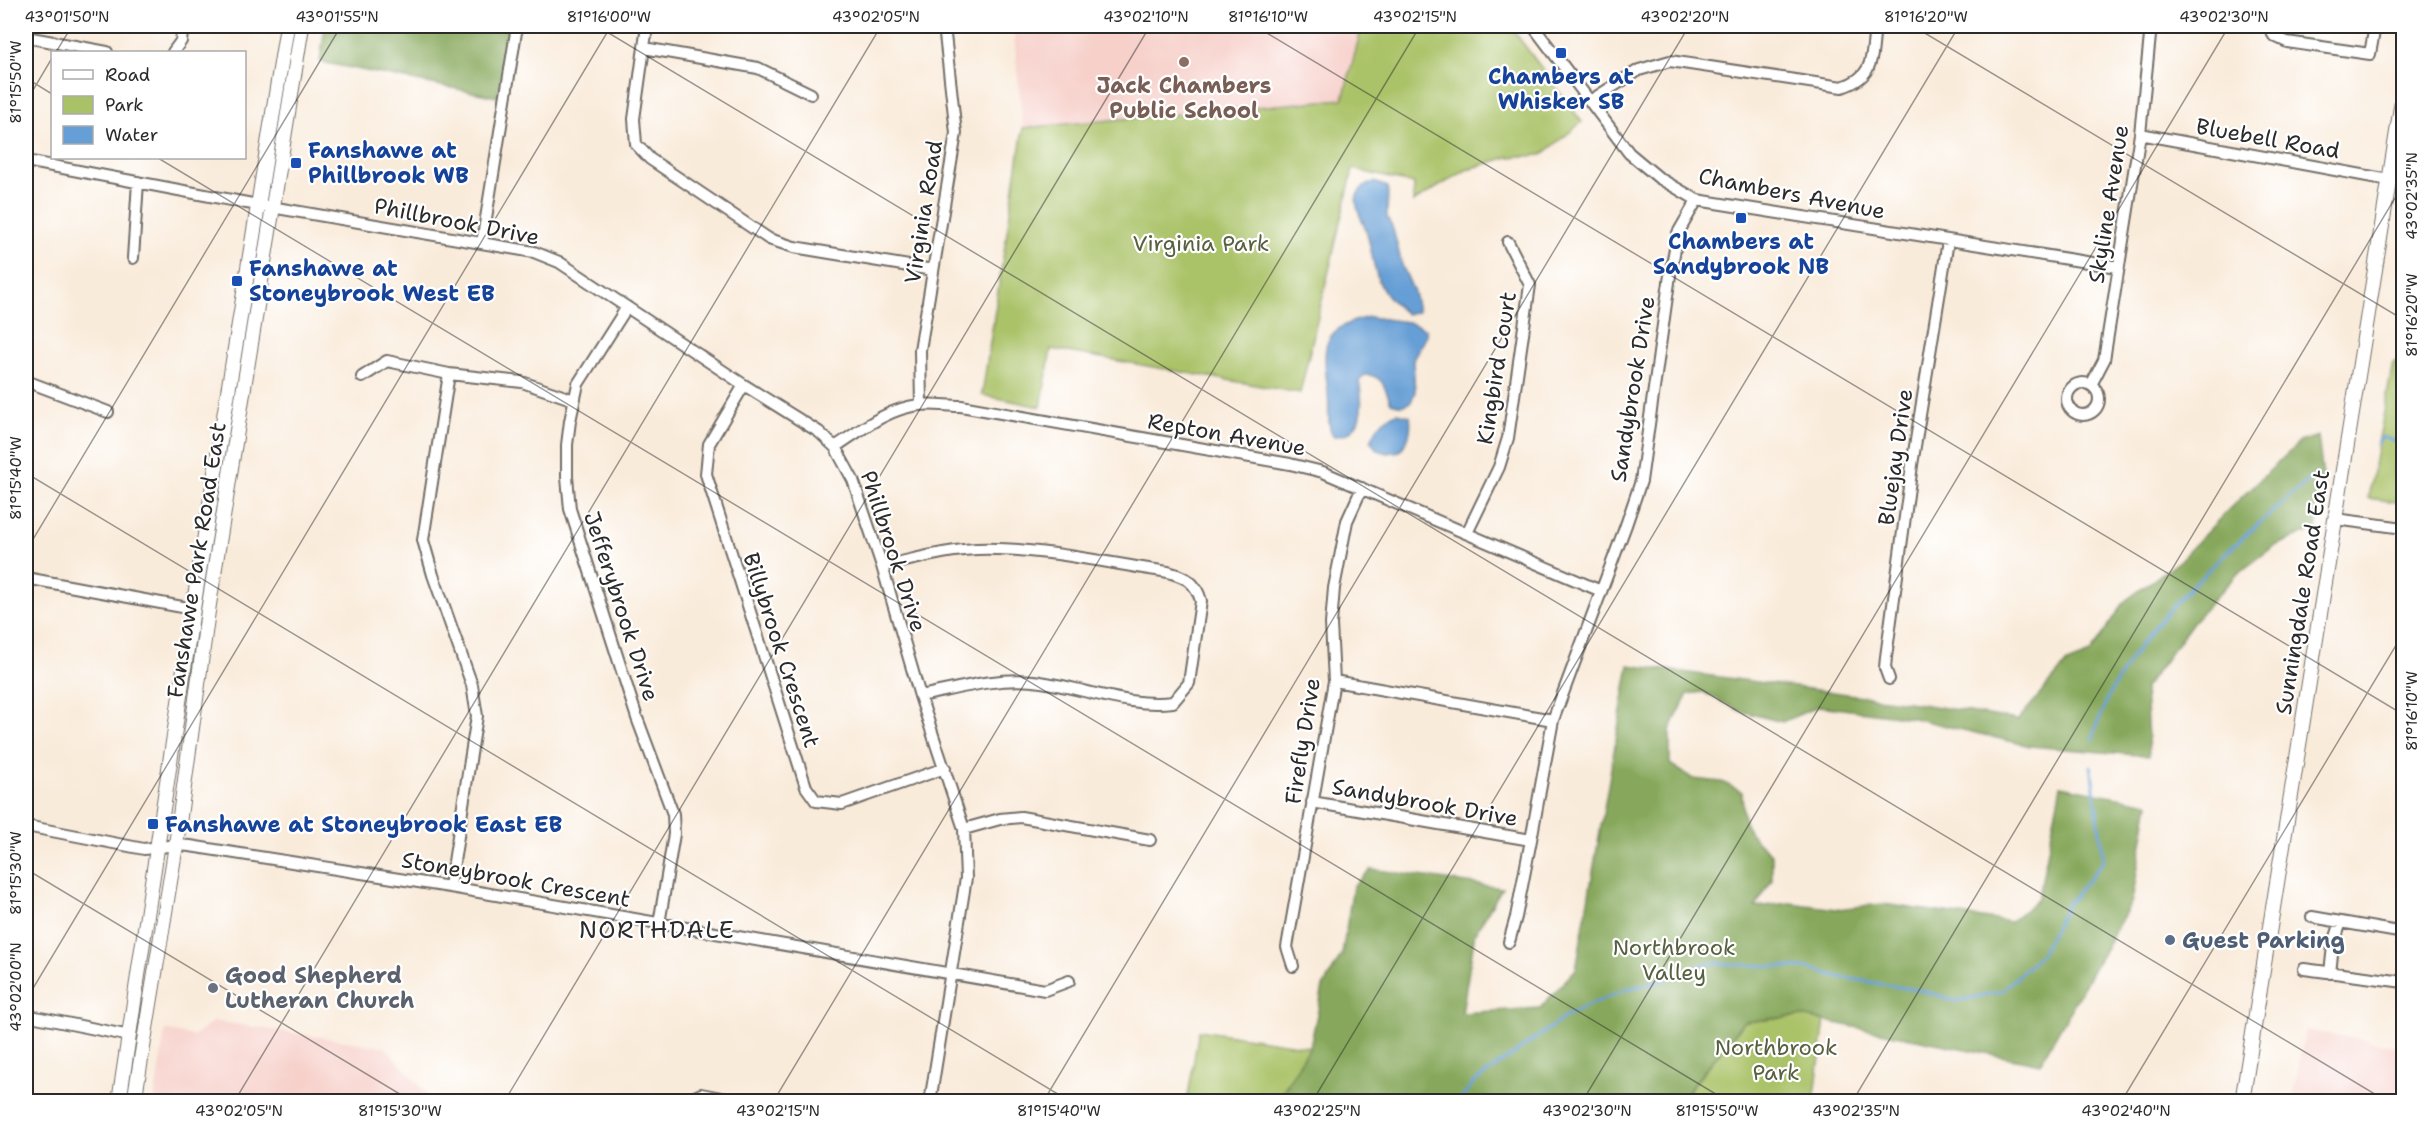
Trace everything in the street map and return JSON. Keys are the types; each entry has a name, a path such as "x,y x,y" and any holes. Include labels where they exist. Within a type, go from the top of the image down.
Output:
{"main road":[{"name":"Fanshawe Park Road East","path":"119,1101 193,609 287,26"},
{"name":"Fanshawe Park Road East","path":"134,1101 176,845 208,611 302,26"},
{"name":"Sunningdale Road East","path":"2242,1101 2403,88"}],"street":[{"path":"174,51 181,41 183,26"},
{"path":"482,243 517,26"},
{"path":"647,26 634,119 636,144 650,159 769,239 794,247 933,270"},
{"name":"Virginia Road","path":"921,405 920,350 956,133 944,26"},
{"name":"Chambers Avenue","path":"1533,26 1629,153 1659,178 1697,200 2118,267"},
{"path":"1590,101 1638,69 1670,61 1842,87 1857,82 1868,71 1875,26"},
{"name":"Skyline Avenue","path":"2091,385 2104,360 2140,134 2151,26"},
{"path":"2268,26 2274,36 2287,42 2370,54 2375,26"},
{"path":"26,38 101,51"},
{"path":"644,48 758,68 811,94"},
{"name":"Bluebell Road","path":"2140,134 2389,180"},
{"path":"26,161 257,205"},
{"path":"133,258 138,182"},
{"name":"Sandybrook Drive","path":"1509,942 1532,840 1552,720 1641,481 1678,233 1697,200"},
{"name":"Phillbrook Drive","path":"257,205 534,252 559,262 819,432 835,447 853,480 882,566 920,696 964,828 966,878 930,1101"},
{"name":"Bluejay Drive","path":"1889,679 1885,668 1886,657 1912,465 1948,241"},
{"name":"Kingbird Court","path":"1467,533 1502,458 1508,438 1530,285 1508,242"},
{"name":"Jefferybrook Drive","path":"627,307 578,384 567,445 567,477 570,509 637,718 673,814 674,834 659,924"},
{"path":"362,377 387,361 449,374 522,382 574,400"},
{"path":"449,374 423,540 472,685 477,716 450,887"},
{"path":"26,381 108,412"},
{"name":"Billybrook Crescent","path":"744,385 709,444 706,474 806,787 816,801 842,804 945,768"},
{"name":"Repton Avenue","path":"835,447 877,419 903,408 921,405 962,406 1290,464 1323,472 1601,591"},
{"name":"Firefly Drive","path":"1293,966 1287,947 1334,681 1331,624 1334,588 1347,521 1362,488"},
{"path":"2335,519 2403,528"},
{"path":"882,566 937,554 977,549 1026,551 1168,573 1185,577 1198,589 1201,601 1189,682 1173,702 1151,705 1033,681 1005,680 920,696"},
{"path":"26,578 193,609"},
{"path":"1334,681 1552,720"},
{"name":"Sandybrook Drive","path":"1312,802 1532,840"},
{"path":"964,828 1000,819 1021,817 1150,840"},
{"name":"Stoneybrook Crescent","path":"26,826 144,849 176,845 450,887 1045,990 1069,981"},
{"path":"2312,917 2403,933"},
{"path":"2330,973 2333,946 2342,922"},
{"path":"2304,969 2403,982"},
{"path":"26,1015 130,1036"},
{"path":"684,1101 701,1094 742,1101"}],"shaded area":[{"name":"Jack Chambers Public School","path":"1013,26 1362,26 1343,99 1023,128"},
{"path":"214,1021 385,1047 433,1101 154,1101 165,1030 193,1036"},
{"path":"2305,1030 2403,1047 2403,1101 2292,1101"}],"green space":[{"path":"325,26 509,26 498,97 320,62"},
{"name":"Virginia Park","path":"1362,26 1510,26 1582,122 1542,155 1508,157 1466,170 1413,202 1414,184 1353,169 1300,393 1051,349 1041,407 982,395 1023,128 1343,99"},
{"path":"2404,362 2403,503 2368,498 2393,363"},
{"name":"Northbrook Valley","path":"2318,436 2324,486 2316,529 2273,547 2235,576 2193,622 2145,688 2149,756 2030,746 1913,718 1819,706 1782,722 1740,711 1703,692 1688,694 1670,730 1670,764 1693,779 1722,782 1742,792 1747,828 1772,855 1772,880 1755,907 1790,903 1837,909 1883,904 2010,922 2038,899 2061,786 2149,803 2132,901 2040,1064 1800,1016 1744,1022 1680,1101 1277,1101 1310,1047 1323,987 1342,954 1353,886 1371,869 1502,888 1475,933 1462,1013 1540,1008 1576,969 1629,665 1915,703 2018,720 2067,663 2090,654 2125,601 2179,561 2229,509 2300,442"},
{"name":"Northbrook Park","path":"1800,1016 1825,1020 1814,1101 1680,1102 1744,1022"},
{"path":"1199,1030 1310,1047 1277,1101 1187,1102"}],"water":[{"path":"1374,182 1388,187 1387,217 1393,229 1402,265 1414,292 1418,312 1406,314 1395,304 1382,288 1375,271 1368,237 1356,199 1364,187"},
{"path":"1369,317 1408,322 1426,329 1426,336 1413,360 1415,392 1411,402 1402,406 1391,403 1380,380 1371,375 1365,375 1359,381 1360,418 1351,431 1333,436 1329,421 1325,366 1327,344 1340,328"},
{"path":"1397,413 1410,416 1411,426 1406,443 1400,451 1388,453 1377,450 1371,441 1375,431 1387,418"}],"waterway":[{"path":"2377,444 2383,437 2404,444"},
{"path":"2093,739 2107,700 2128,663 2155,627 2219,560 2317,473"},
{"path":"1459,1102 1473,1083 1571,1013 1626,989 1658,982 1708,963 1808,968 1839,977 1923,991 1957,1001 2002,991 2041,954 2068,903 2104,861 2091,766"}],"place":[{"name":"Chambers at Whisker SB","path":"1561,53"},
{"name":"Jack Chambers Public School","path":"1184,62"},
{"name":"Fanshawe at Phillbrook WB","path":"296,163"},
{"name":"Chambers at Sandybrook NB","path":"1741,218"},
{"name":"Fanshawe at Stoneybrook West EB","path":"237,281"},
{"name":"Fanshawe at Stoneybrook East EB","path":"153,824"},
{"name":"Guest Parking","path":"2170,940"},
{"name":"Good Shepherd Lutheran Church","path":"213,988"}],"district":[{"name":"NORTHDALE","path":"657,930"}]}
